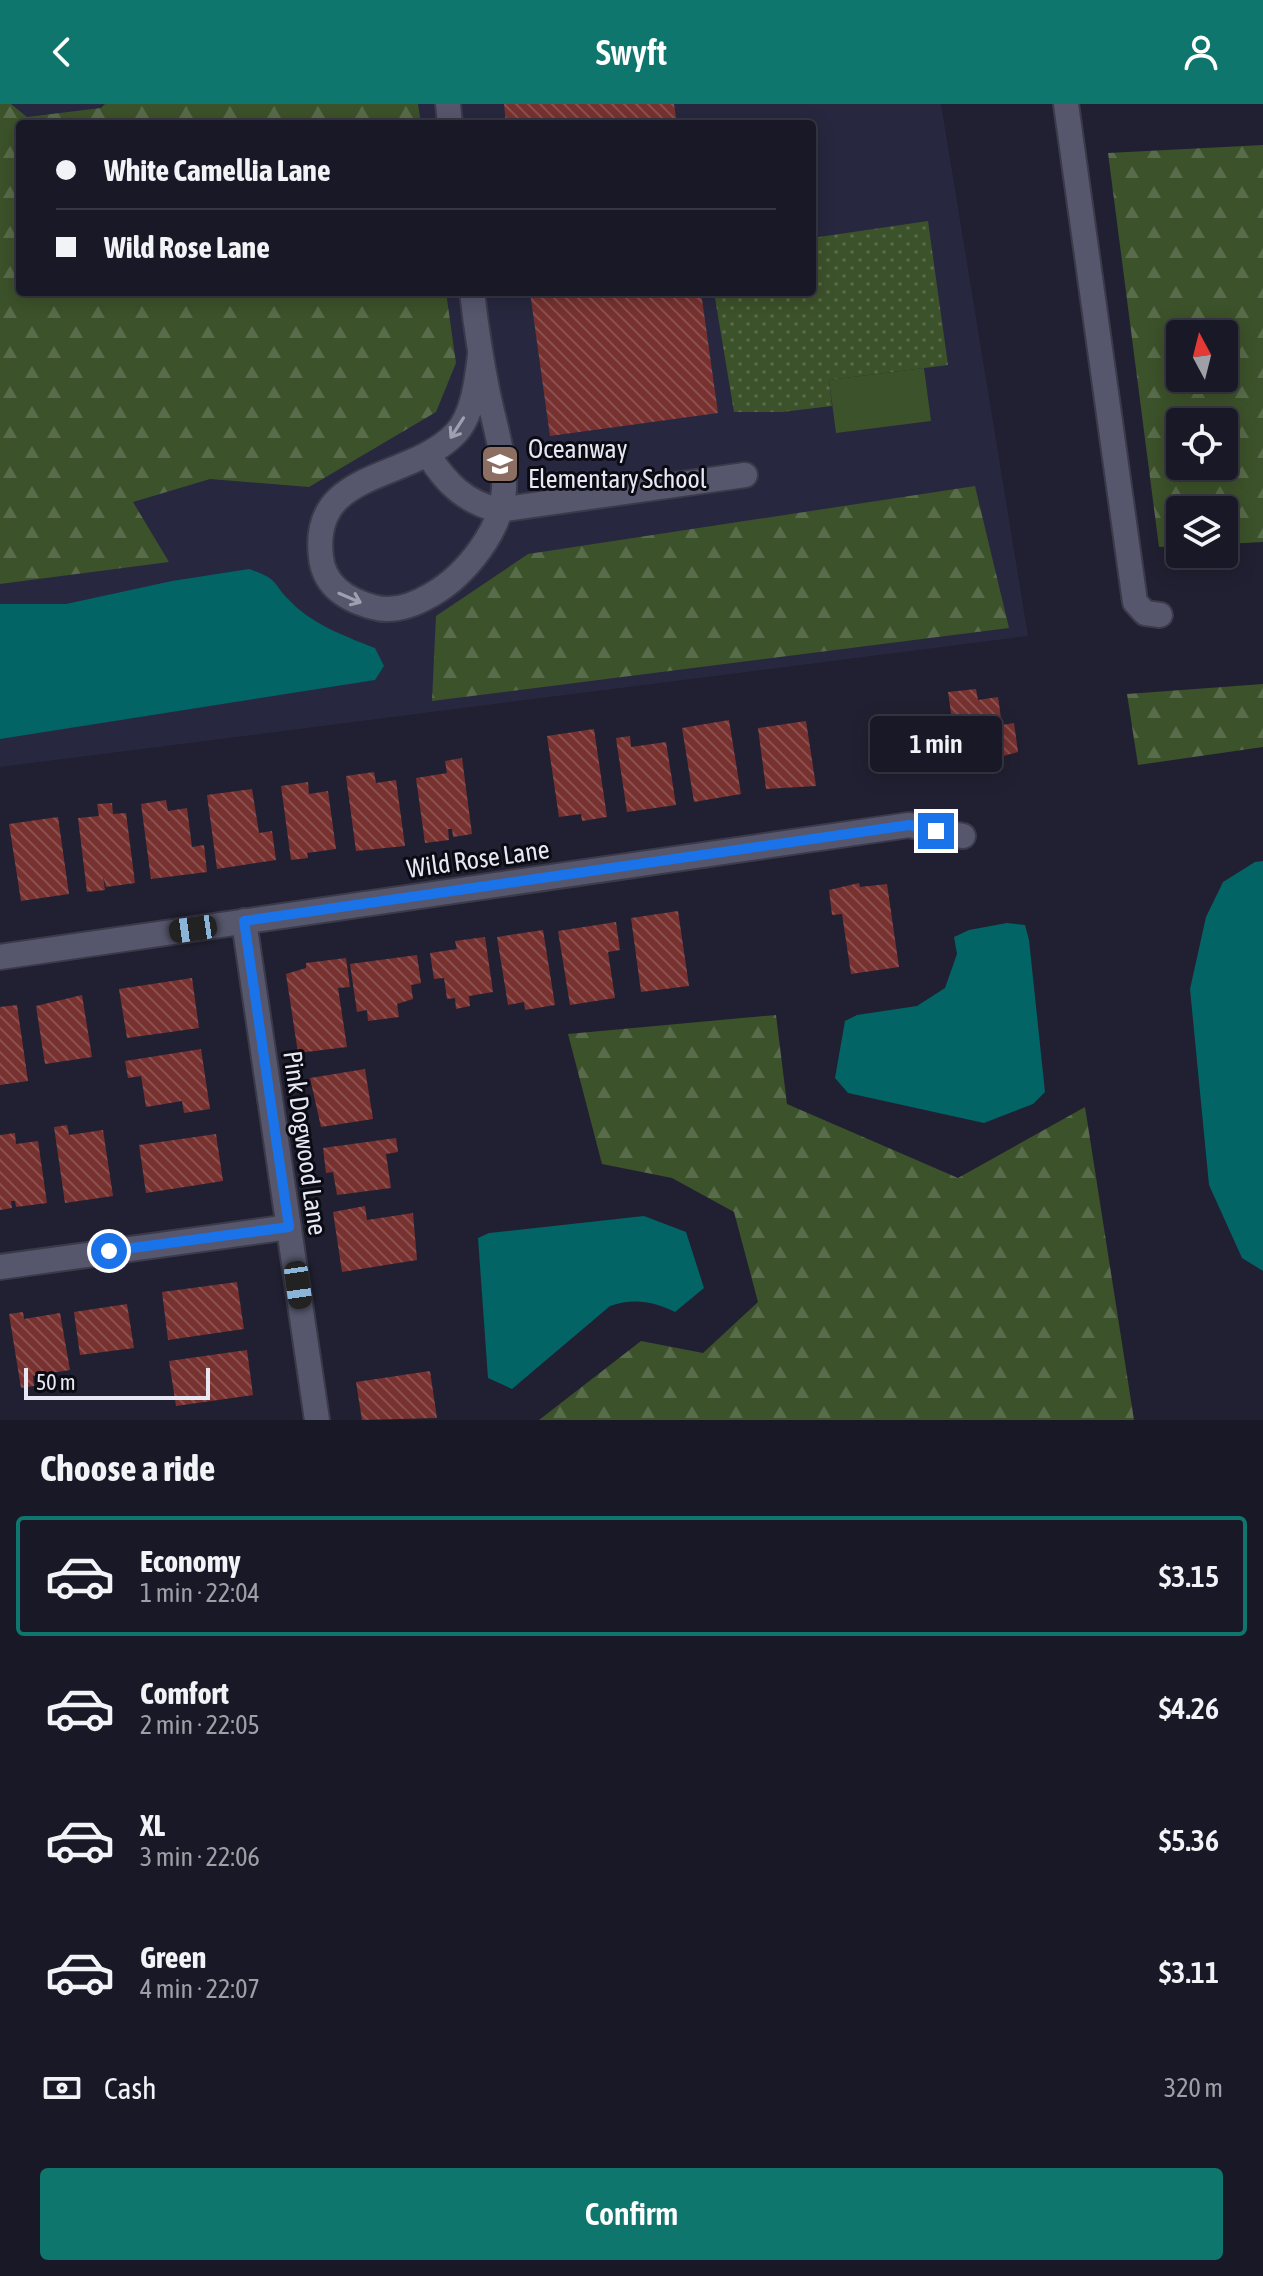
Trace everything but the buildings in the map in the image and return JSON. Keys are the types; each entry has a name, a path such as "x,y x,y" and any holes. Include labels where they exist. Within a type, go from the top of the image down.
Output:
{"street":[{"path":"1066,104 1135,602 1145,613 1160,615"},
{"path":"473,296 504,490 491,532 470,562 442,589 410,607 376,608 338,593 322,568 319,540 326,511 340,494 429,456 457,432 475,390 480,355"},
{"path":"429,456 447,484 482,506 498,510 745,475"},
{"name":"Wild Rose Lane","path":"0,957 909,825 963,836"},
{"name":"Pink Dogwood Lane","path":"244,921 317,1420"},
{"path":"0,1267 289,1227"}],"shaded area":[{"name":"Oceanway Elementary School","path":"0,104 941,104 1028,636 0,767"},
{"path":"249,569 271,579 310,618 375,648 384,666 375,680 0,739 0,604 66,604 172,581"},
{"path":"1263,861 1263,1271 1242,1258 1209,1185 1190,989 1206,917 1223,882 1255,862"},
{"path":"1007,923 1025,925 1029,940 1045,1092 1033,1104 984,1123 848,1093 835,1078 845,1021 857,1015 917,1006 945,988 957,954 954,937 969,930"},
{"path":"644,1216 686,1232 704,1288 675,1312 643,1302 610,1306 512,1389 488,1378 478,1238 489,1233"}],"green space":[{"path":"0,104 11,104 27,117 101,108 105,104 418,104 420,120 16,120 16,296 447,296 456,363 436,412 309,487 210,479 133,502 169,562 0,584"},
{"path":"1263,145 1263,542 1238,543 1238,496 1166,496 1166,547 1159,547 1108,153"},
{"path":"928,221 948,365 829,380 832,406 782,412 734,412 715,296 816,296 816,237"},
{"path":"924,368 931,421 836,433 829,380"},
{"path":"975,486 1009,628 432,701 436,616 528,554"},
{"path":"1263,684 1263,747 1138,765 1127,694"},
{"path":"776,1015 787,1104 958,1178 1085,1107 1134,1420 539,1420 641,1341 703,1353 758,1302 734,1212 672,1178 602,1164 568,1034"}],"place":[{"name":"Oceanway Elementary School","path":"500,464"}],"route":[{"path":"109,1251 289,1227 244,921 909,825 936,831"}]}
